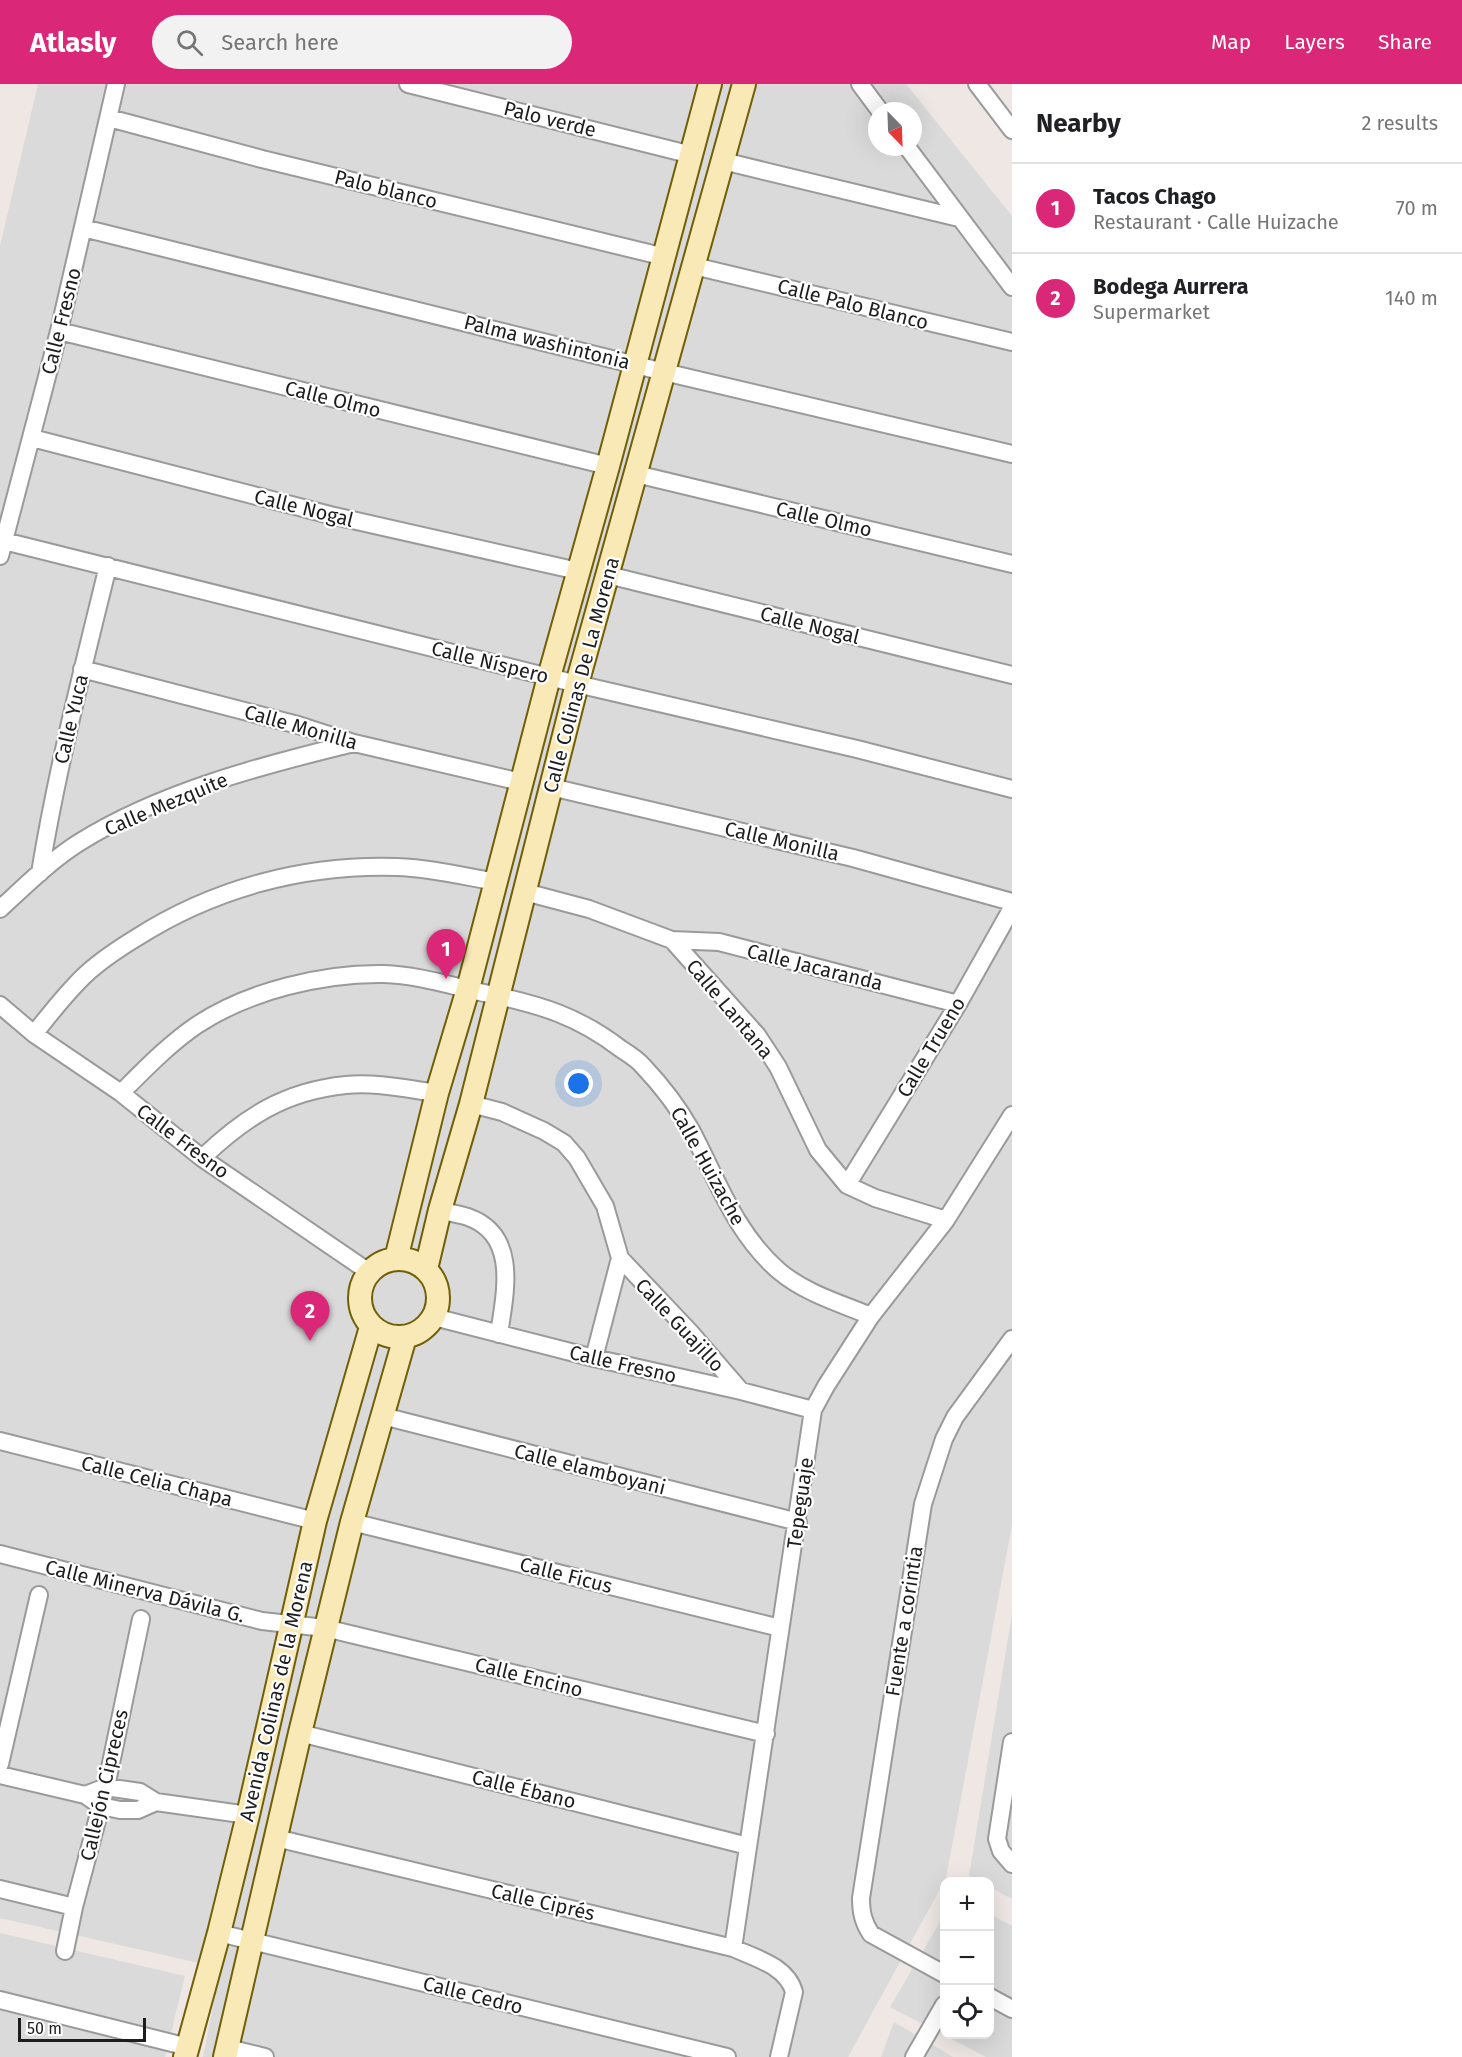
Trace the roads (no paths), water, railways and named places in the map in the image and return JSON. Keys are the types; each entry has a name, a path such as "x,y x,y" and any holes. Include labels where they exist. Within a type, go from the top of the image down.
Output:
{"street":[{"name":"Calle Fresno","path":"2,549 59,331 116,84"},
{"name":"Palo verde","path":"408,84 692,155"},
{"name":"Calle Colinas De La Morena","path":"396,1259 437,1093 468,989 549,677 636,364 710,84"},
{"name":"Calle Colinas De La Morena","path":"426,1269 440,1210 471,1104 577,684 744,84"},
{"path":"860,84 873,102"},
{"path":"977,84 1012,130"},
{"name":"Palo blanco","path":"108,118 262,159 664,257"},
{"path":"914,156 1012,287"},
{"path":"723,161 959,218"},
{"name":"Palma washintonia","path":"83,228 664,372 1012,454"},
{"name":"Calle Palo Blanco","path":"694,266 1012,342"},
{"name":"Calle Olmo","path":"59,331 608,466"},
{"name":"Calle Nogal","path":"32,438 330,515 578,571"},
{"name":"Calle Olmo","path":"636,474 1012,564"},
{"name":"Calle Níspero","path":"2,549 108,566 577,684 857,749 1012,789"},
{"name":"Calle Yuca","path":"40,873 50,812 108,566"},
{"name":"Calle Nogal","path":"608,575 1012,675"},
{"name":"Calle Monilla","path":"82,669 298,725 354,743 521,782"},
{"name":"Calle Mezquite","path":"0,909 79,842 121,820 171,798 259,768 354,743"},
{"name":"Calle Monilla","path":"551,787 853,858 1012,902"},
{"path":"33,1034 85,975 113,952 154,926 198,904 249,885 298,874 368,867 398,867 496,882"},
{"name":"Calle Lantana","path":"525,892 589,909 672,940 757,1035 783,1077 818,1150 847,1185 875,1198 946,1220"},
{"name":"Calle Trueno","path":"847,1185 958,1004 1012,908"},
{"name":"Calle Jacaranda","path":"672,940 719,942 958,1004"},
{"name":"Calle Huizache","path":"121,1093 166,1049 198,1024 274,990 312,980 348,975 385,974 420,979 537,1005 569,1016 602,1034 642,1064 667,1094 690,1128 732,1213 752,1244 780,1271 811,1292 871,1316"},
{"name":"Calle Fresno","path":"0,1005 33,1034 121,1093 202,1158 369,1272"},
{"path":"202,1158 247,1119 274,1104 313,1090 347,1085 380,1085 437,1093"},
{"name":"Calle Guajillo","path":"471,1104 502,1112 564,1143 577,1158 604,1206 620,1258 690,1332 741,1391"},
{"name":"Tepeguaje","path":"733,1948 813,1410 871,1316 946,1220 1012,1115"},
{"path":"440,1210 469,1217 492,1232 497,1242 507,1276 499,1334"},
{"name":"Calle Guajillo","path":"594,1358 620,1258"},
{"path":"396,1259 406,1259 426,1269 437,1286 437,1307 434,1317 421,1330 405,1337 393,1337 371,1327 360,1306 363,1282 369,1272 386,1261 396,1259"},
{"name":"Calle Fresno","path":"434,1317 813,1410"},
{"name":"Avenida Colinas de la Morena","path":"187,2052 248,1815 315,1521 371,1327"},
{"name":"Avenida Colinas de la Morena","path":"226,2053 325,1628 352,1522 405,1337"},
{"name":"Fuente a corintia","path":"940,1971 872,1934 865,1926 861,1911 861,1898 923,1504 941,1449 955,1418 1012,1339"},
{"name":"Calle elamboyani","path":"383,1416 798,1522"},
{"name":"Calle Celia Chapa","path":"0,1442 315,1521"},
{"name":"Calle Ficus","path":"352,1522 780,1628"},
{"name":"Calle Minerva Dávila G.","path":"0,1554 262,1621 292,1624"},
{"path":"0,1764 39,1594"},
{"name":"Callejón Cipreces","path":"65,1952 74,1907 106,1786 141,1619"},
{"name":"Calle Encino","path":"292,1624 325,1628 766,1734"},
{"name":"Calle Ébano","path":"300,1733 748,1846"},
{"path":"1011,1863 1001,1851 997,1839 1012,1742"},
{"path":"0,1775 85,1795 101,1806 120,1810 138,1810 156,1802"},
{"path":"85,1795 106,1786 140,1792 156,1802 248,1815"},
{"name":"Calle Ciprés","path":"276,1838 733,1948 788,1977 794,1992 779,2057"},
{"path":"0,1889 74,1907"},
{"name":"Calle Cedro","path":"219,1933 727,2057"},
{"path":"994,1999 1012,2009"},
{"path":"0,2000 187,2052"},
{"path":"914,2057 940,2014"},
{"path":"226,2053 265,2057"}],"place":[{"name":"Tacos Chago","path":"446,979"},
{"name":"Bodega Aurrera","path":"310,1341"}]}
